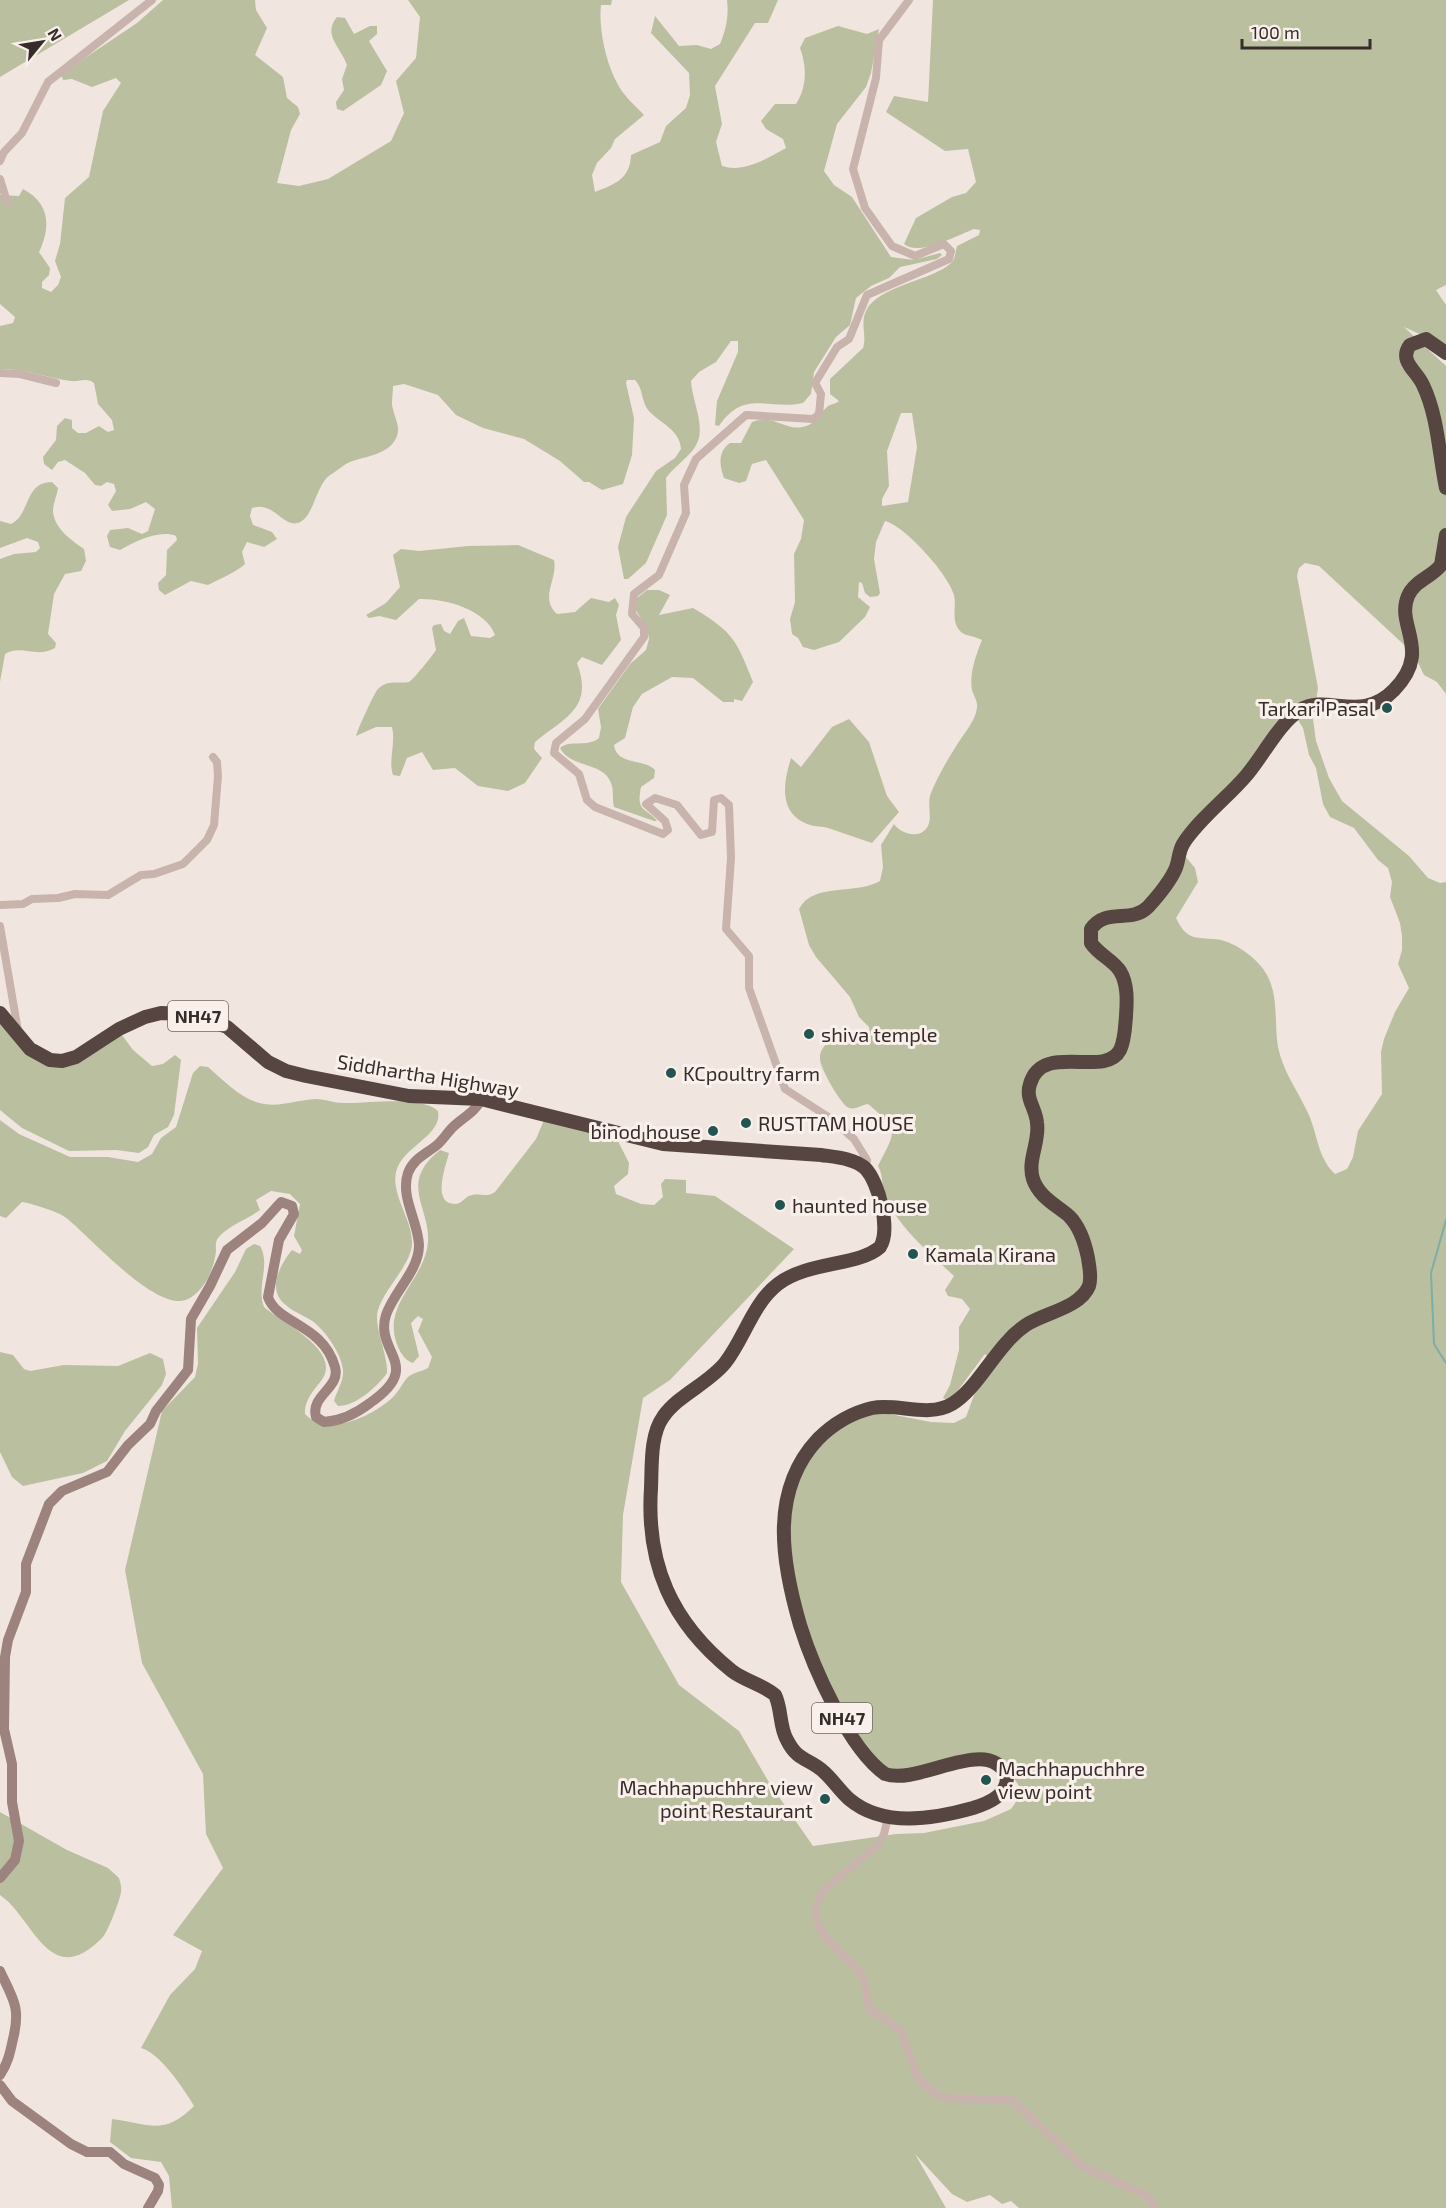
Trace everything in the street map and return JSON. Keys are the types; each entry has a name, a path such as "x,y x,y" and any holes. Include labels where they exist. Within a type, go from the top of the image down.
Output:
{"highway":[{"path":"1446,353 1433,341 1426,339 1410,345 1405,354 1407,362 1427,395 1446,488"},
{"name":"NH47","path":"865,1168 875,1186 884,1219 882,1244 872,1252 805,1269 778,1284 765,1299 725,1363 665,1414 656,1435 651,1530 655,1559 664,1586 677,1611 696,1635 736,1674 775,1695 785,1737 800,1758 822,1769 856,1803 888,1817 931,1817 976,1807 1001,1793 1007,1784 1007,1776 997,1762 981,1758 894,1777 879,1769 862,1749 821,1680 793,1598 784,1535 786,1501 793,1477 802,1460 820,1438 851,1415 883,1407 933,1410 951,1405 963,1396 1017,1331 1032,1321 1075,1301 1086,1292 1090,1275 1081,1235 1074,1222 1044,1197 1034,1181 1031,1166 1038,1125 1028,1091 1032,1078 1046,1066 1073,1060 1108,1060 1121,1047 1126,1013 1125,985 1119,970 1091,943 1091,929 1106,916 1133,915 1146,908 1173,874 1179,852 1187,838 1243,780 1293,716 1310,707 1369,706 1384,699 1396,688 1407,673 1413,651 1406,610 1407,599 1415,586 1441,565 1446,535"},
{"name":"Siddhartha Highway","path":"0,1013 16,1035 43,1058 62,1061 76,1057 119,1029 145,1017 161,1013 190,1014 227,1027 268,1062 292,1072 409,1096 481,1099 663,1144 820,1155 844,1159 865,1168"}],"street":[{"path":"0,161 4,152 22,133 48,82 152,0"},
{"path":"865,1168 867,1160 854,1139 830,1118 785,1089 749,988 749,956 726,929 731,858 729,805 721,798 714,800 712,832 701,835 677,805 655,798 646,804 664,821 668,830 663,834 595,807 587,800 579,774 554,753 556,743 585,719 644,637 644,628 632,615 634,594 659,575 686,513 684,485 696,459 746,415 813,419 819,414 820,394 815,383 837,347 849,339 867,295 949,259 951,251 944,244 915,256 892,246 865,208 853,169 876,78 879,40 909,0"},
{"path":"0,179 7,202"},
{"path":"0,373 20,374 56,383"},
{"path":"0,905 23,904 32,899 58,898 75,894 108,895 141,875 154,874 183,864 207,840 214,825 218,776 217,762 213,757"},
{"path":"0,926 16,1035"},
{"path":"0,1878 15,1860 19,1841 12,1802 12,1764 4,1729 6,1647 26,1592 27,1564 52,1499 62,1491 107,1472 128,1445 150,1424 156,1412 188,1370 191,1319 225,1253 237,1239 262,1223 279,1202 289,1204 294,1214 279,1240 268,1297 277,1311 314,1334 334,1365 334,1380 316,1402 316,1417 324,1422 344,1417 365,1407 386,1391 395,1381 396,1374 385,1329 385,1317 416,1262 419,1250 417,1230 406,1194 408,1174 415,1161 473,1112 481,1099"},
{"path":"888,1817 882,1839 824,1890 818,1897 814,1915 818,1927 860,1972 870,2008 901,2031 918,2078 932,2091 949,2098 1012,2100 1083,2167 1146,2195 1156,2208"},
{"path":"0,1971 14,2001 18,2021 8,2062 0,2075"},
{"path":"0,2085 12,2101 71,2144 87,2151 110,2152 124,2164 155,2178 158,2191 148,2208"}],"green space":[{"path":"0,0 129,0 0,77"},
{"path":"163,0 255,0 256,10 267,28 255,55 283,77 287,98 298,107 300,114 291,130 277,183 299,186 328,179 391,141 404,113 396,81 416,58 420,17 408,0 612,0 611,5 601,5 600,15 609,64 627,98 644,115 615,139 611,148 597,163 592,175 595,192 620,180 628,170 631,155 660,142 666,126 686,108 690,95 689,73 651,33 655,16 679,46 697,45 711,49 720,44 724,33 727,0 778,0 768,23 755,23 715,86 722,124 716,142 722,166 730,168 755,164 786,148 783,139 766,129 761,121 775,104 796,104 800,97 805,77 800,48 805,38 838,26 867,34 879,29 871,73 866,87 837,124 824,171 834,185 852,197 891,257 914,260 940,253 942,255 937,259 900,267 889,278 871,286 856,298 850,325 836,337 814,372 811,394 803,403 748,404 729,414 719,426 715,425 717,401 738,352 738,341 731,341 716,362 699,372 691,381 700,425 698,442 690,454 666,478 667,515 646,563 628,579 624,579 618,547 626,517 656,471 675,458 681,449 680,442 673,431 648,410 635,380 627,380 626,383 634,418 632,455 623,484 602,490 589,482 584,482 560,461 524,439 483,428 456,415 438,395 404,384 393,386 392,404 398,432 389,447 376,454 350,462 330,475 321,486 308,515 298,523 287,521 266,508 252,508 250,516 253,525 272,532 277,539 264,547 247,542 242,552 245,564 238,570 208,585 191,581 165,595 159,590 158,583 166,575 167,550 177,540 176,536 155,535 120,550 110,547 107,536 110,530 128,528 142,534 148,531 155,509 146,502 130,509 112,511 108,505 116,491 114,484 107,482 101,486 95,485 85,473 65,460 58,462 52,470 44,464 43,457 56,440 57,426 65,418 72,420 72,428 78,433 86,433 99,426 108,432 114,430 112,420 98,404 94,383 89,380 71,381 18,370 0,369 0,326 13,323 15,317 0,304 0,195 19,196 23,189 39,201 43,208 46,225 39,252 50,268 49,275 42,282 42,288 51,292 58,285 61,277 55,261 60,244 65,198 89,177 103,111 121,83 116,78 92,87 72,79 63,80 61,74 137,23"},
{"path":"933,0 1446,0 1446,285 1436,290 1446,305 1446,346 1404,327 1446,366 1446,694 1437,682 1424,675 1414,654 1319,566 1305,563 1299,568 1297,576 1318,688 1313,719 1316,741 1329,778 1342,801 1409,856 1428,878 1440,883 1446,882 1446,2208 1019,2208 1011,2201 1002,2204 990,2195 967,2202 952,2194 915,2154 946,2208 172,2208 169,2176 161,2162 131,2158 110,2142 112,2119 147,2125 165,2125 194,2106 178,2081 163,2064 141,2048 170,1995 195,1969 202,1951 173,1935 223,1868 206,1834 203,1774 142,1663 125,1570 162,1411 195,1377 198,1364 197,1328 235,1272 246,1249 254,1244 260,1246 263,1253 262,1299 264,1307 308,1338 318,1348 324,1359 326,1370 305,1409 305,1414 314,1421 337,1424 362,1417 393,1397 409,1376 428,1368 432,1357 418,1331 423,1319 418,1316 411,1323 419,1356 413,1363 404,1357 398,1347 394,1333 394,1320 403,1296 417,1274 427,1249 428,1235 418,1187 420,1175 427,1163 440,1150 449,1153 443,1174 442,1191 448,1202 455,1204 470,1196 489,1195 495,1192 536,1139 544,1120 617,1139 629,1163 628,1174 614,1186 616,1194 641,1204 654,1205 663,1197 661,1184 665,1179 686,1180 686,1193 715,1196 794,1249 670,1380 643,1398 623,1515 621,1582 679,1685 739,1731 770,1784 813,1846 896,1834 924,1833 984,1821 1011,1809 1018,1799 1019,1786 1008,1769 993,1760 892,1776 856,1739 791,1606 782,1531 799,1460 848,1420 879,1412 931,1422 954,1423 966,1417 985,1365 990,1359 985,1354 950,1401 943,1398 950,1385 959,1350 959,1327 970,1309 962,1299 948,1296 945,1290 954,1276 907,1230 885,1197 878,1166 889,1145 892,1132 890,1126 868,1104 854,1108 845,1105 823,1070 820,1056 827,1043 832,1039 867,1041 870,1034 869,1027 859,1017 850,997 816,957 809,945 799,909 814,895 870,885 880,881 883,867 881,845 894,824 909,834 918,834 926,829 933,787 976,713 977,703 972,690 971,678 982,640 963,633 958,628 955,619 954,595 935,564 904,532 885,521 876,542 874,559 880,593 878,596 870,597 865,593 862,583 859,582 858,597 870,607 865,617 839,642 814,650 803,647 798,638 792,634 790,619 795,602 794,554 801,539 804,520 766,460 752,464 746,481 739,483 724,478 721,468 723,450 730,443 741,443 752,422 767,420 790,427 802,427 810,424 827,407 839,401 830,394 830,379 863,348 864,316 872,302 893,289 943,269 953,261 957,246 979,235 980,230 974,229 928,247 910,247 904,244 916,218 952,197 966,193 976,182 968,149 945,151 886,112 894,96 928,102","holes":["901,413 912,413 917,447 908,502 882,506 882,499 889,486 887,451","1298,720 1303,728 1309,755 1316,768 1323,804 1330,817 1354,828 1378,860 1388,868 1392,882 1390,897 1400,923 1402,936 1402,950 1398,964 1409,988 1395,1012 1384,1039 1381,1052 1382,1094 1358,1131 1353,1157 1347,1169 1335,1174 1324,1159 1310,1117 1280,1056 1275,1001 1267,975 1259,964 1241,949 1221,940 1189,935 1176,918 1198,882 1195,868 1185,856 1196,836 1224,806 1290,723"]},
{"path":"337,17 345,18 354,34 370,26 377,26 377,34 369,41 387,71 381,85 343,111 337,109 336,102 344,90 342,79 347,65 332,35 331,30"},
{"path":"52,482 58,488 53,509 54,518 64,534 84,549 86,561 81,571 65,574 54,594 48,634 56,643 55,648 42,652 17,650 5,654 0,682 0,559 14,554 36,552 40,548 38,542 27,538 0,548 0,521 11,524 22,513 37,487 43,483"},
{"path":"518,545 554,560 554,574 549,595 552,608 557,614 575,612 591,598 609,602 615,598 619,605 616,615 621,640 602,665 582,657 577,663 582,691 579,701 566,718 535,742 534,749 542,758 525,783 508,791 478,786 455,768 433,770 422,752 407,758 400,776 393,775 392,727 376,727 356,736 376,691 393,682 409,682 418,672 436,650 432,628 434,625 441,624 444,631 450,634 458,621 464,618 471,636 490,638 495,635 483,618 473,612 451,603 429,599 419,599 396,620 379,616 369,618 366,615 386,603 400,587 393,555 401,549 419,551 468,546"},
{"path":"647,590 659,590 670,595 659,615 693,608 717,624 737,646 753,682 742,701 734,699 734,702 723,702 693,678 672,677 642,694 633,707 625,738 614,745 620,756 650,766 655,770 654,778 641,787 640,801 643,808 657,821 614,807 612,786 607,776 601,771 571,759 560,748 569,744 589,743 599,738 601,727 598,709 630,664 646,650 649,639 647,628 635,609 637,598"},
{"path":"849,719 869,742 887,796 899,812 872,843 800,820 792,814 786,797 786,778 791,758 801,767 832,727"},
{"path":"0,1018 44,1062 122,1035 133,1050 152,1066 163,1064 175,1055 181,1060 174,1115 168,1127 154,1135 148,1147 139,1153 116,1150 69,1151 22,1128 0,1110"},
{"path":"200,1066 208,1067 243,1096 264,1104 316,1099 343,1103 393,1101 419,1103 438,1111 438,1120 434,1127 406,1155 396,1172 395,1181 399,1199 409,1226 412,1244 407,1260 378,1310 377,1324 387,1373 372,1390 352,1403 338,1406 334,1401 343,1370 333,1344 315,1323 293,1311 277,1293 277,1278 283,1263 292,1250 300,1254 302,1250 294,1236 300,1204 290,1194 271,1191 256,1200 260,1210 222,1233 217,1240 213,1265 201,1289 190,1298 177,1301 161,1296 143,1286 62,1215 22,1202 6,1218 0,1216 0,1120 19,1134 70,1157 108,1157 138,1162 152,1154 161,1138 176,1127 193,1073"},
{"path":"0,1352 13,1355 24,1369 30,1371 64,1365 118,1366 150,1353 163,1359 166,1374 162,1385 125,1431 107,1461 83,1473 23,1486 12,1477 0,1452"},
{"path":"0,1812 67,1850 108,1868 119,1878 120,1896 107,1929 102,1938 84,1953 68,1957 55,1954 33,1933 12,1905 0,1895"}],"waterway":[{"path":"1446,1220 1431,1273 1434,1344 1446,1363"}],"place":[{"name":"Tarkari Pasal","path":"1387,708"},
{"name":"shiva temple","path":"809,1034"},
{"name":"KCpoultry farm","path":"671,1073"},
{"name":"RUSTTAM HOUSE","path":"746,1123"},
{"name":"binod house","path":"713,1131"},
{"name":"haunted house","path":"780,1205"},
{"name":"Kamala Kirana","path":"913,1254"},
{"name":"Machhapuchhre view point","path":"986,1780"},
{"name":"Machhapuchhre view point Restaurant","path":"825,1799"}]}
